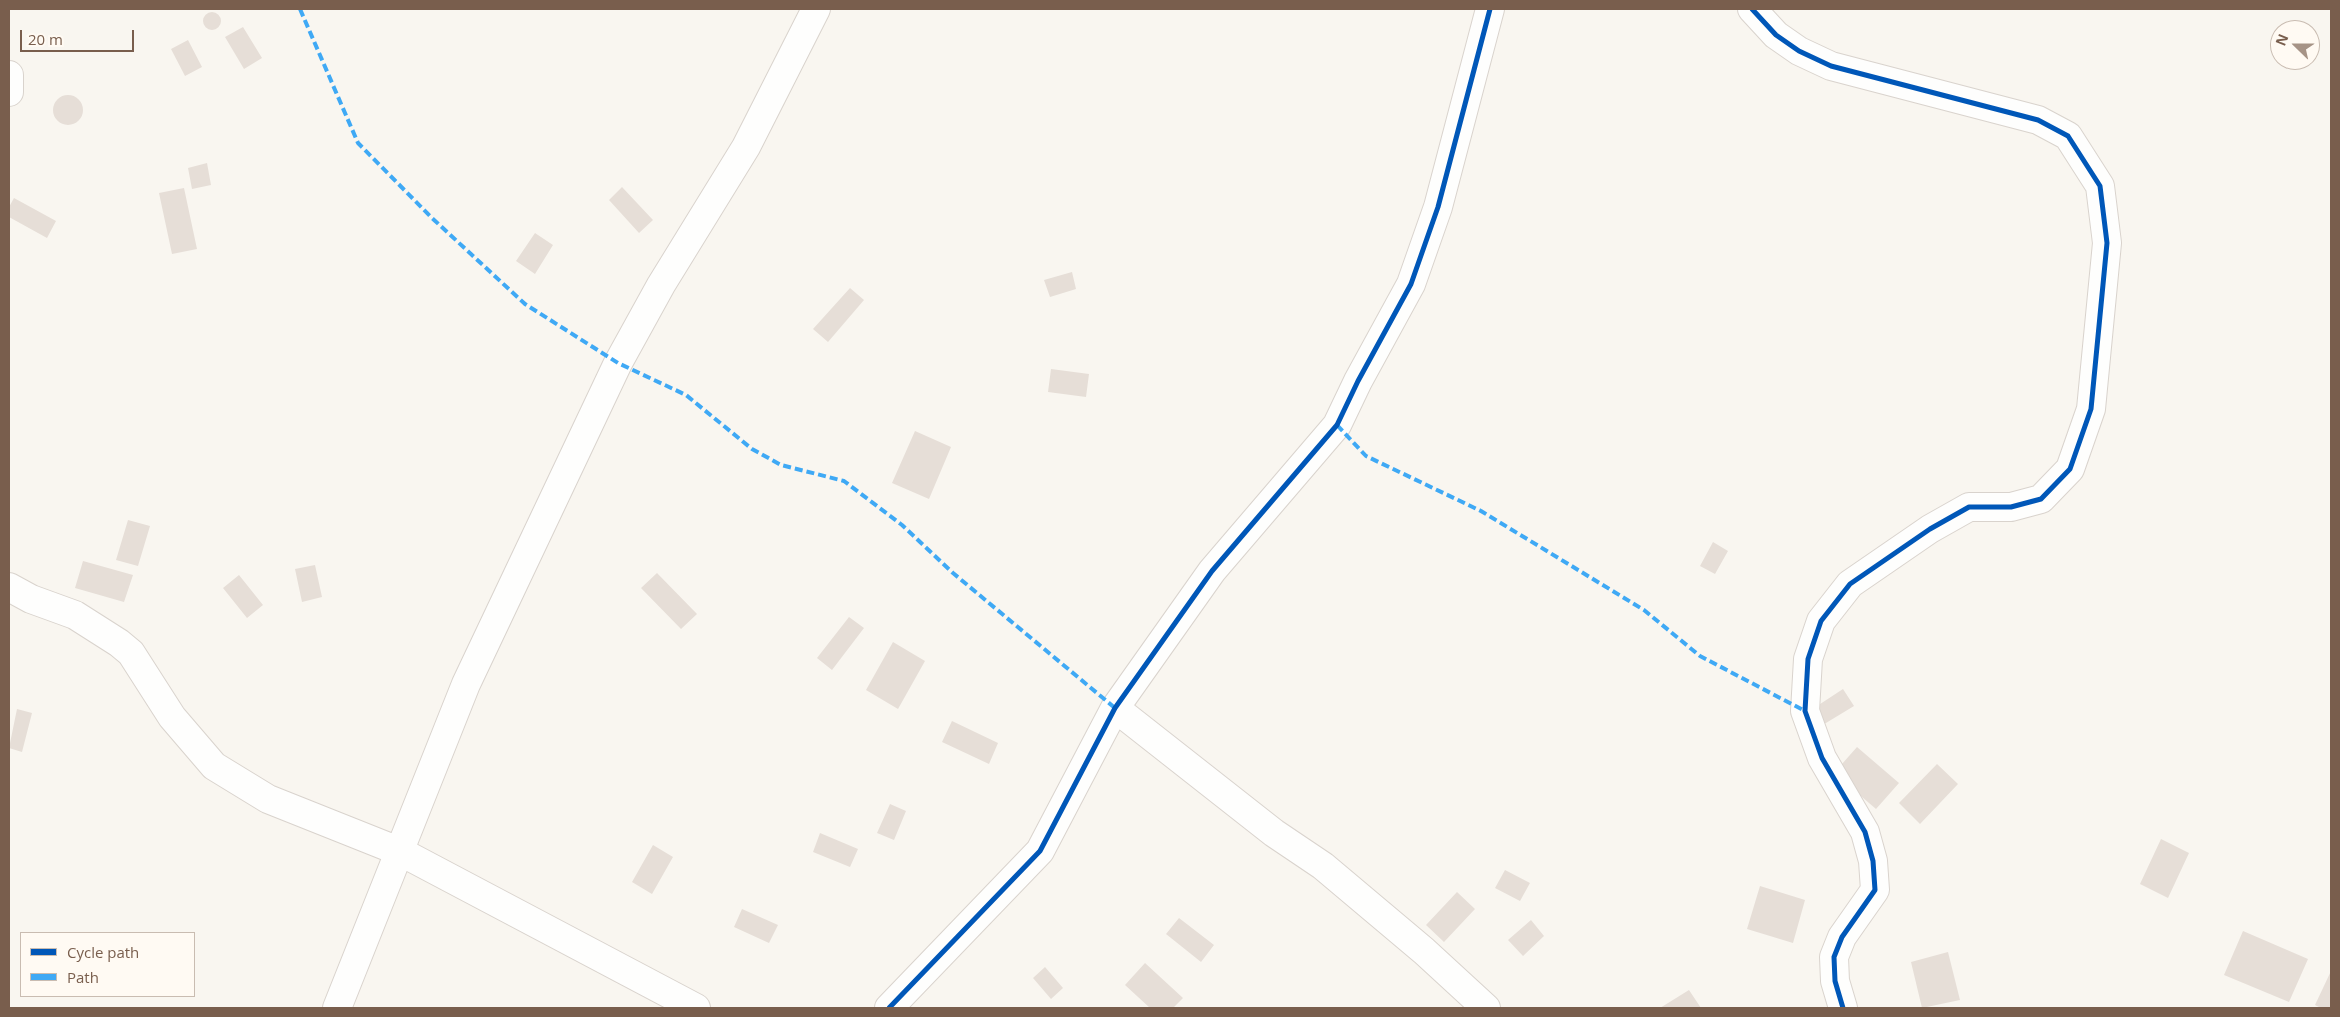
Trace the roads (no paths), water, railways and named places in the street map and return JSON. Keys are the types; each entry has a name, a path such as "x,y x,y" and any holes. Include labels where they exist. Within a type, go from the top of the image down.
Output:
{"street":[{"path":"337,1008 401,852 466,684 618,363 661,285 746,147 816,9"},
{"path":"889,1008 1040,851 1115,708 1212,571 1337,425 1411,284 1438,207 1490,9"},
{"path":"1752,9 1776,35 1800,51 1831,66 2038,120 2068,136 2100,186 2107,243 2091,409 2070,469 2041,499 2012,507 1969,507 1930,529 1850,584 1821,622 1808,660 1805,711 1822,758 1865,832 1873,861 1875,890 1842,937 1834,957 1835,981 1843,1008"},
{"path":"9,75 9,92"},
{"path":"9,587 31,600 75,615 119,643 131,653 172,717 214,766 268,799 401,852 696,1008"},
{"path":"1115,708 1274,833 1322,866 1424,951 1471,992 1486,1008"}]}
